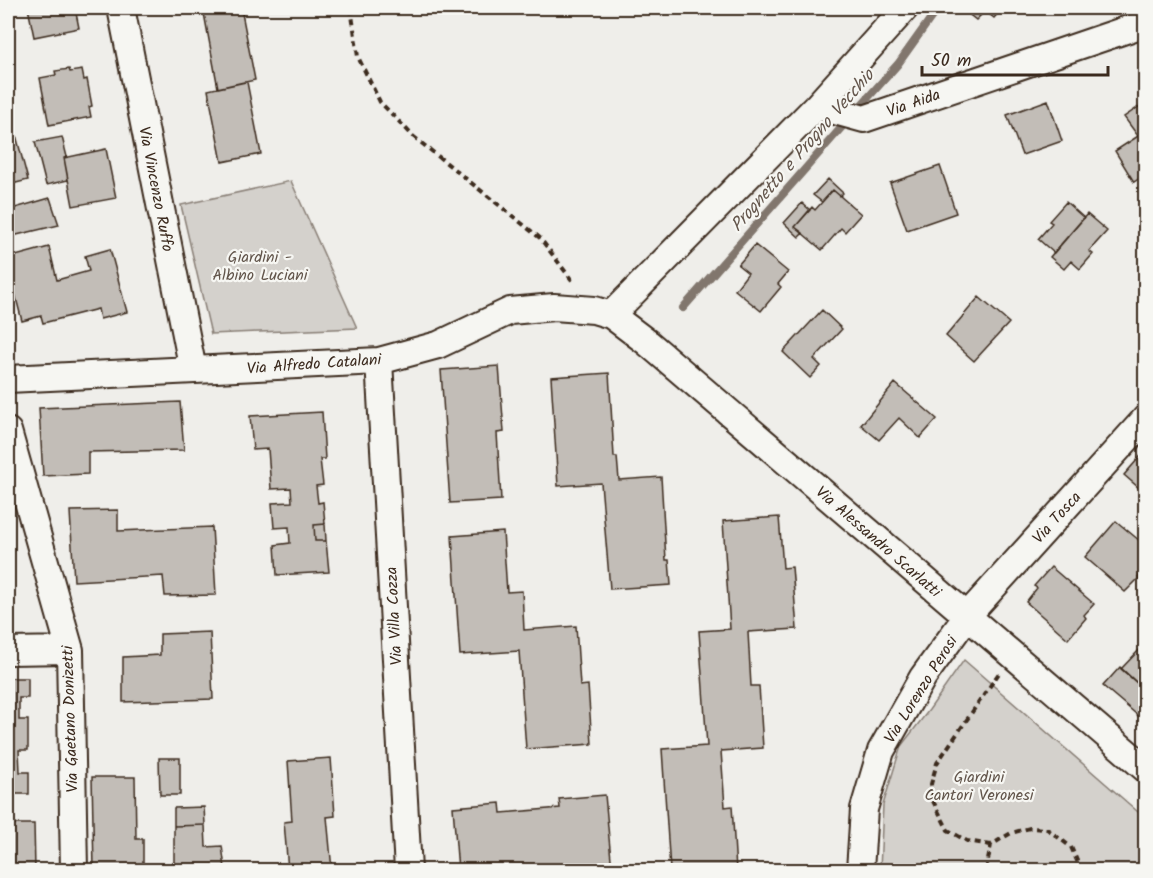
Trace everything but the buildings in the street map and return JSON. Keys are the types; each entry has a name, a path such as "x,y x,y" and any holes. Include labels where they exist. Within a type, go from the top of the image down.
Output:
{"street":[{"name":"Via Vincenzo Ruffo","path":"121,8 193,370"},
{"path":"602,313 817,106 904,8"},
{"name":"Via Aida","path":"817,106 864,119 1146,23"},
{"name":"Via Alfredo Catalani","path":"8,379 379,361 438,345 510,311 554,307 602,313"},
{"name":"Via Alessandro Scarlatti","path":"602,313 648,343 1146,769"},
{"name":"Via Villa Cozza","path":"379,361 408,870"},
{"name":"Via Tosca","path":"967,616 1146,418"},
{"name":"Via Gaetano Donizetti","path":"8,431 70,650 74,870"},
{"name":"Via Lorenzo Perosi","path":"860,870 864,809 881,751 923,677 967,616"},
{"path":"8,651 70,650"}],"path":[{"path":"351,8 358,57 380,102 414,137 540,238 602,313"},
{"path":"1012,656 938,763 931,784 933,801 948,830 967,841 991,845 1011,833 1030,828 1047,829 1071,847 1081,870"},
{"path":"986,870 991,845"}],"green space":[{"name":"Giardini - Albino Luciani","path":"291,181 357,328 211,334 181,205"},
{"name":"Giardini Cantori Veronesi","path":"964,660 1145,818 1145,870 880,870 883,805 901,746"}],"waterway":[{"name":"Prognetto e Progno Vecchio","path":"856,111 898,64 938,8"},
{"name":"Prognetto e Progno Vecchio","path":"683,308 848,120"}]}
